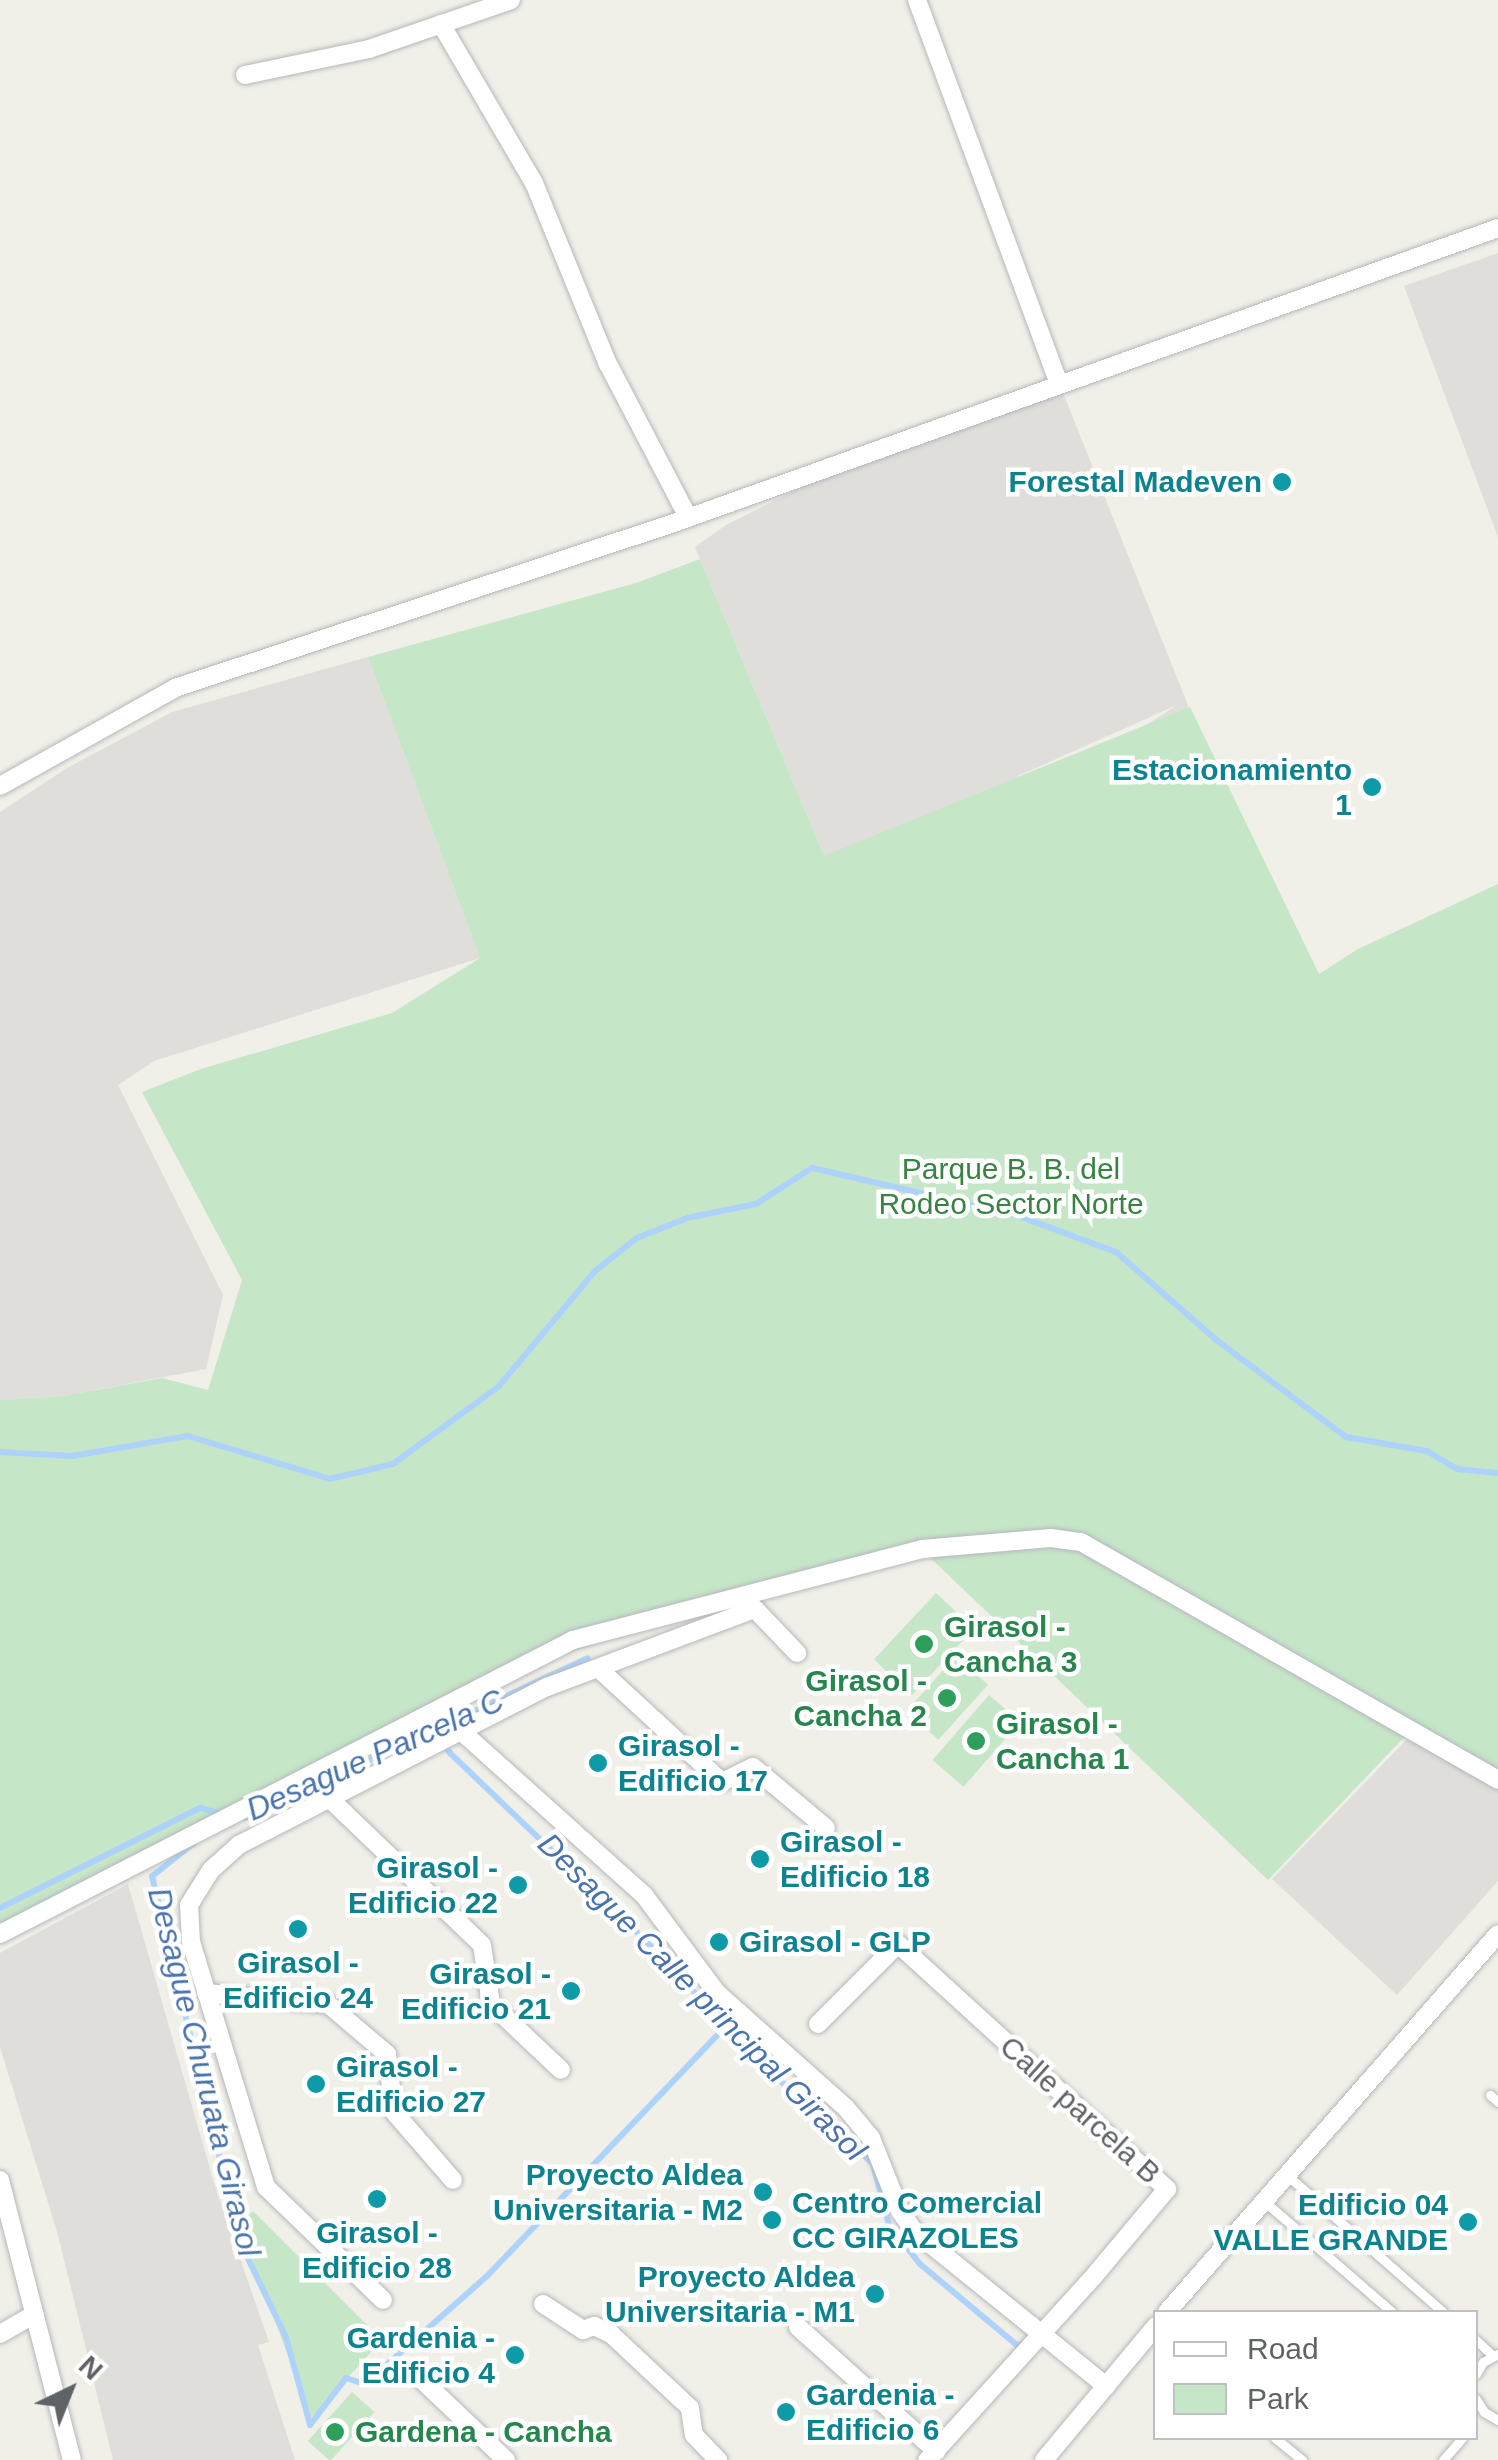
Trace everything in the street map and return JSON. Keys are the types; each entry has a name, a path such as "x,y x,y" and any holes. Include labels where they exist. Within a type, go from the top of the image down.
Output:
{"street":[{"path":"245,76 336,58 510,0"},
{"path":"917,0 1059,383"},
{"path":"441,24 534,183 608,364 688,518"},
{"path":"0,786 175,688 688,518 1498,228"},
{"path":"0,1934 573,1640 922,1549 1051,1538 1080,1542 1498,1780"},
{"path":"383,2300 266,2187 191,1942 189,1905 210,1870 239,1845 547,1687 755,1610 797,1653"},
{"path":"599,1669 722,1782 753,1767 826,1828"},
{"path":"462,1731 644,1895 716,1994 846,2108 871,2138 900,2212 914,2231 969,2271 1040,2335 1106,2386"},
{"path":"330,1800 482,1944 491,2004 560,2070"},
{"path":"1169,2310 1498,1934"},
{"name":"Calle parcela B","path":"818,2024 898,1944 1166,2189 931,2455"},
{"path":"206,1993 328,2004 386,2054 394,2112 453,2180"},
{"path":"0,2180 72,2460"},
{"path":"543,2304 582,2330 594,2326 612,2334 690,2408 694,2435 718,2460"},
{"path":"0,2334 35,2314"},
{"path":"798,2327 931,2455"},
{"path":"1044,2460 1153,2330"},
{"path":"422,2381 506,2460"}],"lane":[{"path":"1288,2176 1441,2310"},
{"path":"1265,2202 1390,2310"},
{"path":"1478,2403 1498,2420"},
{"path":"1478,2420 1484,2412"},
{"path":"1277,2440 1302,2460"},
{"path":"1442,2460 1460,2440"}],"shaded area":[{"path":"1498,253 1498,537 1404,286"},
{"path":"1059,383 1186,700 1260,913 824,856 695,547 726,525 840,468","holes":["1177,705 1140,729 1018,777"]},
{"path":"368,657 480,958 154,1061 118,1085 223,1295 206,1369 63,1396 0,1400 0,812 67,768 172,712"},
{"path":"1412,1734 1498,1786 1498,1881 1397,1995 1272,1879"},
{"path":"128,1884 215,2186 269,2342 258,2345 295,2460 113,2460 58,2235 0,2047 0,1953"}],"green space":[{"name":"Parque B. B. del Rodeo Sector Norte","path":"700,559 824,856 1190,707 1319,974 1358,949 1498,884 1498,1780 1411,1730 1268,1880 921,1549 775,1585 562,1655 0,1939 0,1400 63,1396 162,1378 208,1390 242,1280 142,1092 201,1069 392,1013 480,958 368,657 636,583"},
{"name":"Girasol - Cancha 3","path":"936,1593 974,1628 912,1695 874,1660"},
{"name":"Girasol - Cancha 2","path":"956,1656 988,1685 938,1740 906,1711"},
{"name":"Girasol - Cancha 1","path":"989,1695 1020,1722 964,1787 933,1760"},
{"path":"253,2211 382,2340 311,2418 239,2224"},
{"name":"Gardena - Cancha","path":"352,2392 374,2412 331,2460 308,2441"}],"waterway":[{"path":"0,1452 72,1456 188,1436 330,1479 393,1464 499,1386 595,1271 637,1238 687,1218 756,1204 812,1168 1016,1215 1116,1252 1215,1339 1346,1437 1427,1451 1457,1469 1498,1473"},
{"name":"Desague Parcela C","path":"245,1818 588,1658"},
{"name":"Desague Calle principal Girasol","path":"433,1729 450,1753 643,1938 765,2067 873,2164 889,2225 920,2264 1018,2346 1022,2344"},
{"name":"Desague Parcela C","path":"0,1908 200,1808 223,1814"},
{"name":"Desague Churuata Girasol","path":"194,1843 152,1876 240,2242 286,2337 310,2425 346,2378 365,2384 488,2275 725,2027"}],"place":[{"name":"Forestal Madeven","path":"1282,482"},
{"name":"Estacionamiento 1","path":"1372,787"},
{"name":"Girasol - Cancha 3","path":"924,1644"},
{"name":"Girasol - Cancha 2","path":"947,1698"},
{"name":"Girasol - Cancha 1","path":"976,1741"},
{"name":"Girasol - Edificio 17","path":"598,1763"},
{"name":"Girasol - Edificio 18","path":"760,1859"},
{"name":"Girasol - Edificio 22","path":"518,1885"},
{"name":"Girasol - Edificio 24","path":"298,1929"},
{"name":"Girasol - GLP","path":"719,1942"},
{"name":"Girasol - Edificio 21","path":"571,1991"},
{"name":"Girasol - Edificio 27","path":"316,2084"},
{"name":"Proyecto Aldea Universitaria - M2","path":"763,2192"},
{"name":"Girasol - Edificio 28","path":"377,2199"},
{"name":"Centro Comercial CC GIRAZOLES","path":"772,2220"},
{"name":"Edificio 04 VALLE GRANDE","path":"1468,2222"},
{"name":"Proyecto Aldea Universitaria - M1","path":"875,2294"},
{"name":"Gardenia - Edificio 4","path":"515,2355"},
{"name":"Gardenia - Edificio 6","path":"786,2412"},
{"name":"Gardena - Cancha","path":"335,2432"}]}
